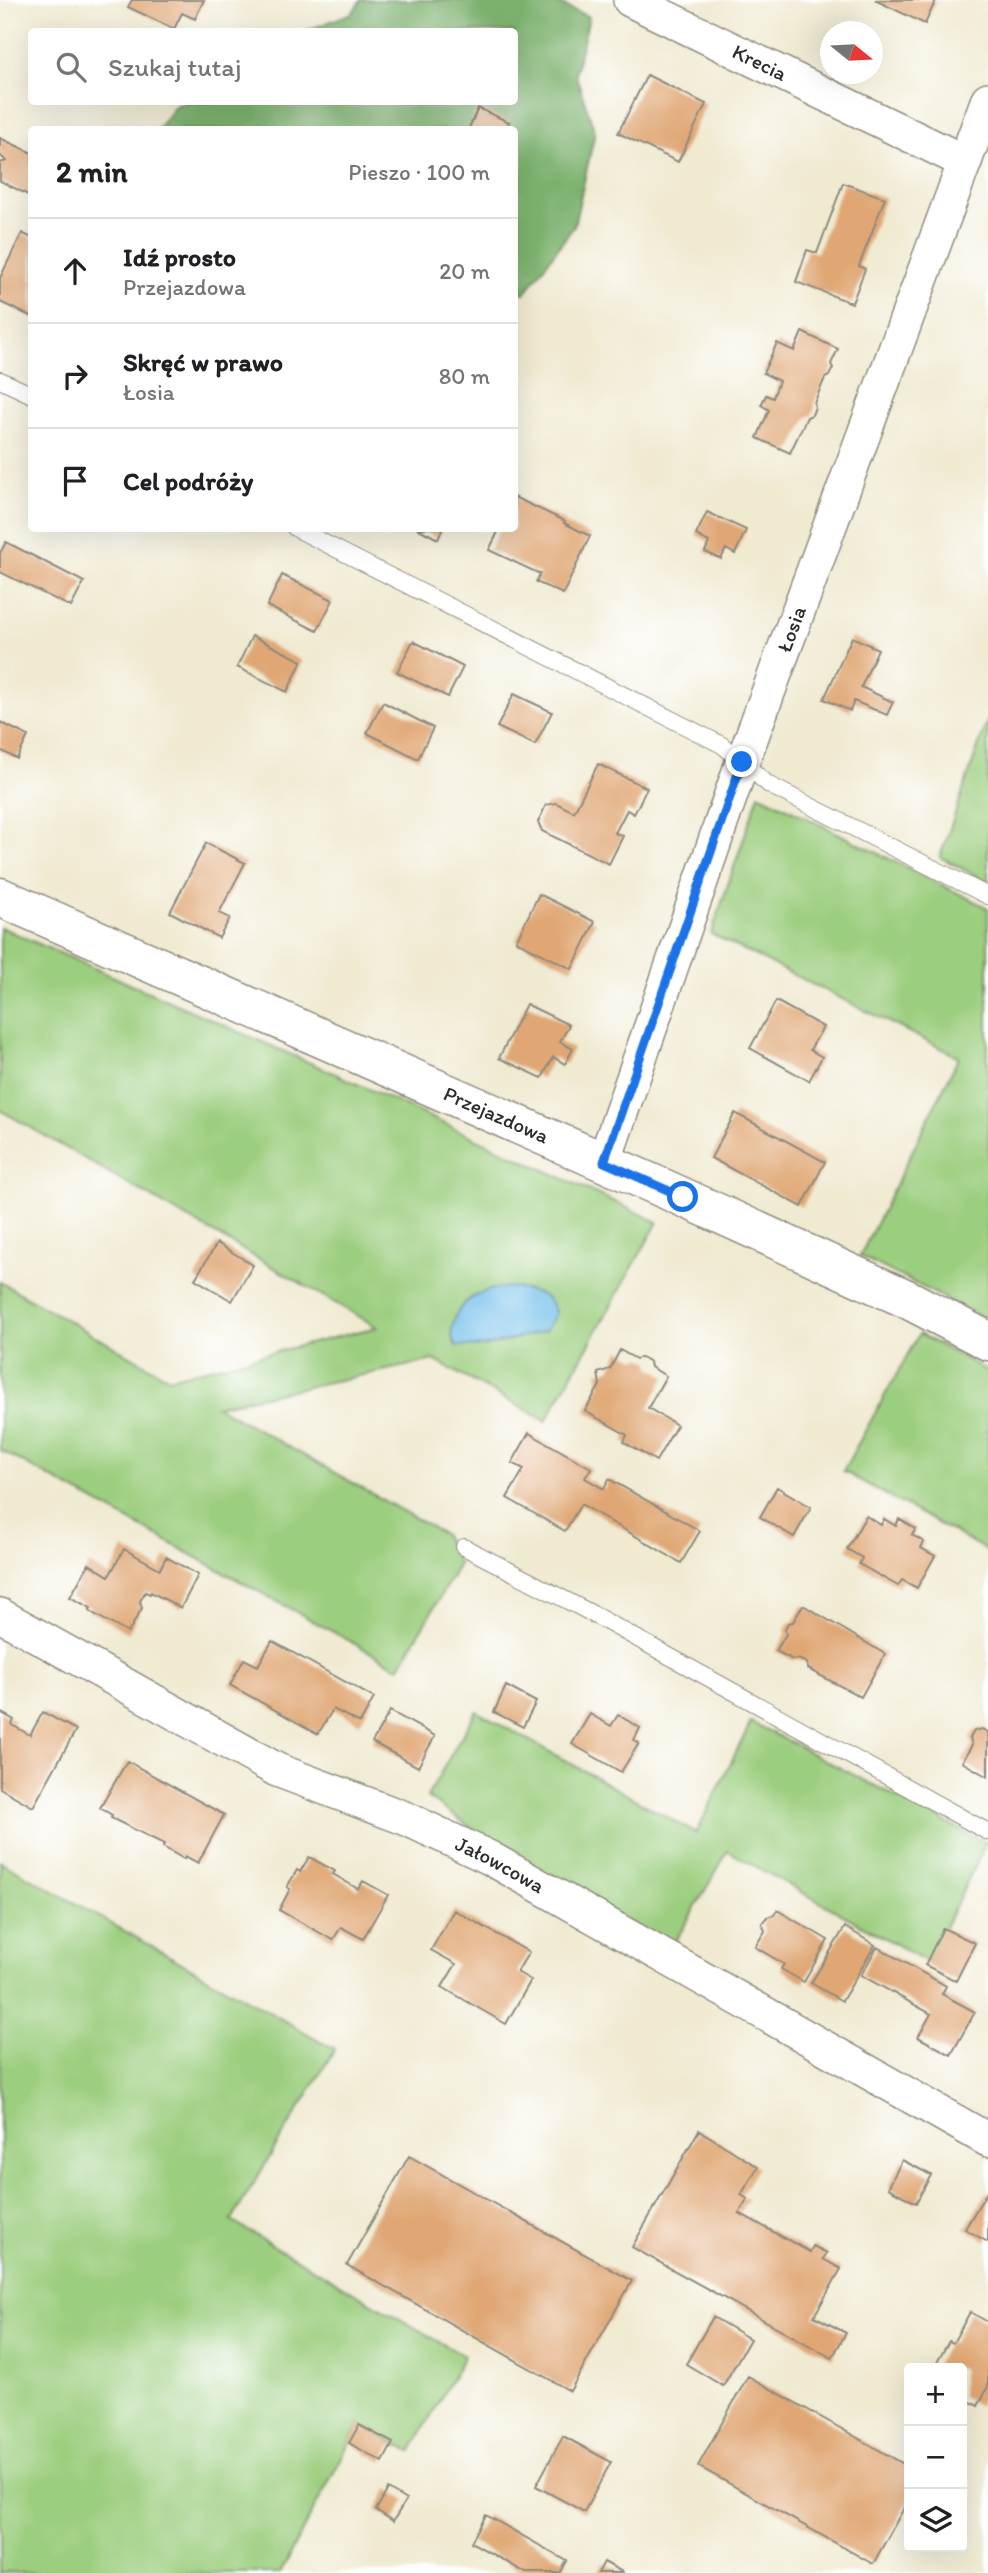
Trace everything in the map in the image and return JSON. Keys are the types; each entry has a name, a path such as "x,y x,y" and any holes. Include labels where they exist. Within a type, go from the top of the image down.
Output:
{"street":[{"name":"Krecia","path":"630,0 965,162"},
{"name":"Łosia","path":"604,1162 742,762 988,99"},
{"name":"Przejazdowa","path":"0,897 604,1162 908,1299 988,1341"},
{"name":"Jałowcowa","path":"0,1615 277,1770 407,1819 490,1858 988,2140"}],"lane":[{"path":"0,380 28,394"},
{"path":"303,532 722,744 769,785 988,896"},
{"path":"464,1547 589,1612 988,1832"}],"green space":[{"path":"361,0 551,0 589,17 575,73 595,132 574,226 525,293 518,293 518,126 160,126 177,105 518,105 518,28 314,28 352,13"},
{"path":"988,719 988,882 940,857"},
{"path":"759,794 988,908 988,1320 860,1256 959,1057 711,934"},
{"path":"0,927 340,1076 658,1222 546,1421 434,1360 216,1406 443,1534 459,1564 399,1668 0,1450 0,1282 169,1378 377,1327 0,1110"},
{"path":"919,1334 988,1371 988,1551 843,1471"},
{"path":"476,1711 696,1833 751,1722 986,1843 928,1962 728,1851 672,1947 496,1845 427,1797"},
{"path":"0,1861 335,2049 231,2221 464,2356 411,2452 359,2425 280,2573 0,2573"}],"water":[{"path":"511,1287 539,1294 550,1301 555,1315 545,1331 483,1347 456,1346 452,1330 461,1307 484,1292"}],"building":[{"path":"132,0 204,0 195,19 182,13 174,28 128,7"},
{"path":"875,0 936,0 925,24"},
{"path":"647,75 706,104 678,162 618,133"},
{"path":"478,108 509,122 508,126 470,126"},
{"path":"0,138 28,151 28,195 0,181 0,163 6,161 0,155"},
{"path":"843,183 885,198 859,266 865,269 852,303 796,282 807,250 817,253"},
{"path":"22,233 28,236 28,315 0,302 0,278"},
{"path":"802,332 838,349 831,364 833,368 825,378 814,403 812,415 807,417 790,453 757,438 769,410 761,405 766,395 773,398 779,381 763,373 777,343 794,351"},
{"path":"518,499 590,536 563,594 536,582 540,574 489,550 498,532 518,532"},
{"path":"707,512 746,530 735,554 726,549 721,559 705,552 709,542 696,535"},
{"path":"425,532 441,532 438,539"},
{"path":"6,542 84,582 71,607 0,572 0,553"},
{"path":"282,575 333,600 317,631 267,606"},
{"path":"252,636 302,661 287,692 237,667"},
{"path":"852,637 878,649 861,687 893,702 887,715 854,701 850,711 824,699"},
{"path":"413,641 463,667 448,697 397,672"},
{"path":"514,694 552,712 535,745 497,727"},
{"path":"383,702 433,728 418,759 367,733"},
{"path":"0,722 28,736 17,759 0,750"},
{"path":"598,764 647,788 634,814 627,810 615,833 623,836 609,864 542,831 538,822 546,805 556,803 574,812"},
{"path":"206,843 245,863 219,913 230,918 219,938 170,912"},
{"path":"539,894 595,922 572,969 516,941"},
{"path":"776,1001 823,1027 810,1050 822,1057 809,1081 750,1048"},
{"path":"526,1004 569,1025 560,1042 573,1049 565,1064 553,1057 542,1078 499,1058"},
{"path":"735,1113 825,1162 802,1207 711,1158"},
{"path":"217,1243 253,1265 232,1301 195,1279"},
{"path":"620,1350 636,1359 641,1357 650,1362 651,1367 666,1376 648,1408 677,1425 656,1461 624,1442 627,1435 585,1411 600,1385 598,1373 610,1369"},
{"path":"529,1433 591,1468 585,1478 604,1489 609,1479 700,1531 681,1563 581,1504 565,1531 507,1498 524,1469 512,1463"},
{"path":"777,1487 811,1507 794,1537 760,1517"},
{"path":"866,1516 881,1525 884,1519 896,1526 899,1519 916,1529 912,1535 924,1542 921,1548 935,1556 917,1588 902,1580 898,1586 859,1564 862,1558 847,1549"},
{"path":"124,1549 160,1569 166,1557 198,1575 181,1608 151,1592 145,1592 140,1601 142,1608 128,1633 70,1597 89,1564 109,1576"},
{"path":"803,1605 885,1654 861,1697 808,1669 807,1663 793,1660 776,1651 786,1634 788,1623 793,1622"},
{"path":"272,1641 374,1698 360,1723 333,1709 318,1734 230,1685 244,1659 258,1666"},
{"path":"506,1686 536,1702 523,1727 494,1712"},
{"path":"390,1711 435,1736 418,1767 372,1742"},
{"path":"0,1712 14,1720 12,1725 30,1735 43,1712 76,1730 33,1807 0,1788"},
{"path":"590,1714 611,1726 618,1715 640,1728 634,1740 639,1743 621,1772 572,1744"},
{"path":"982,1729 988,1732 988,1777 962,1762 972,1745 970,1738 974,1731"},
{"path":"127,1761 224,1815 198,1863 185,1856 184,1859 163,1847 164,1844 111,1818 112,1815 100,1808"},
{"path":"309,1857 335,1871 333,1874 358,1889 363,1881 388,1895 363,1939 341,1927 333,1940 279,1910 290,1889 287,1887"},
{"path":"454,1910 529,1952 517,1972 531,1980 506,2024 442,1987 456,1964 431,1950"},
{"path":"777,1910 828,1940 804,1982 781,1969 784,1964 755,1947 765,1931 762,1923"},
{"path":"845,1927 875,1945 842,2001 811,1983"},
{"path":"943,1928 975,1943 956,1981 925,1965"},
{"path":"877,1947 946,1986 942,1994 975,2012 951,2055 918,2037 931,2014 861,1975"},
{"path":"699,2130 758,2167 741,2195 748,2199 739,2213 810,2252 813,2246 827,2253 823,2259 841,2269 814,2316 846,2333 832,2358 632,2247"},
{"path":"409,2156 632,2281 570,2391 347,2265"},
{"path":"902,2160 931,2175 916,2203 888,2188"},
{"path":"988,2190 988,2242 965,2229"},
{"path":"970,2312 988,2322 988,2386 978,2406 967,2400 967,2363 937,2363 949,2341 953,2343"},
{"path":"713,2317 750,2339 723,2386 686,2364"},
{"path":"748,2376 904,2464 904,2508 873,2564 698,2466"},
{"path":"359,2425 393,2443 383,2462 349,2443"},
{"path":"563,2436 611,2462 584,2512 536,2486"},
{"path":"388,2489 406,2500 393,2521 376,2510"},
{"path":"486,2515 567,2561 560,2573 526,2573 471,2542"},
{"path":"604,2562 624,2573 598,2573"}],"route":[{"path":"683,1197 604,1162 742,762"}]}
